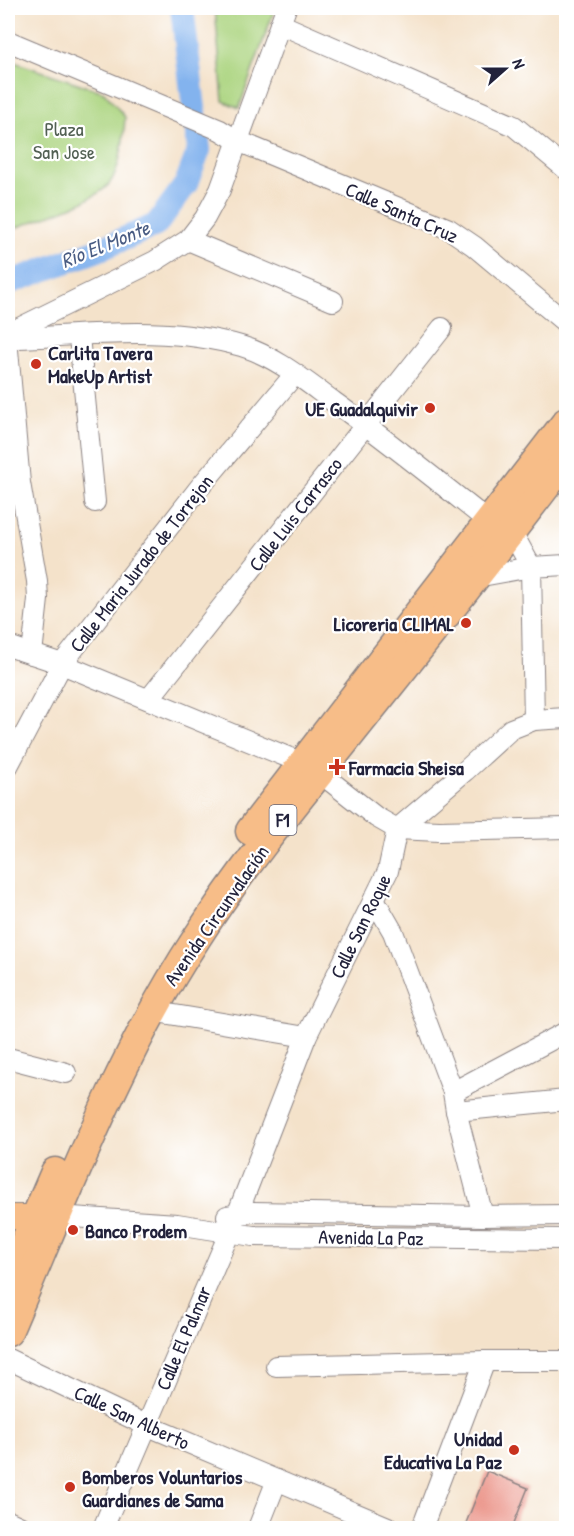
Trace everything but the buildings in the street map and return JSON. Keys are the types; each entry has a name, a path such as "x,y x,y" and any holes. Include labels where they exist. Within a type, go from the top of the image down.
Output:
{"highway":[{"name":"Avenida Circunvalación","path":"8,1281 46,1217 151,1011 198,935 241,875 311,768 500,527 567,422"},
{"name":"Avenida Circunvalación","path":"8,1332 90,1092 135,1002 190,914 223,867 476,577 500,527 567,459"}],"main road":[{"name":"Avenida La Paz","path":"8,1217 46,1217"}],"street":[{"path":"11,339 155,261 188,240 205,218 220,190 283,16 514,126 567,169"},
{"name":"Calle Santa Cruz","path":"8,41 449,229 474,246 567,323"},
{"path":"188,240 333,301"},
{"name":"Calle Luis Carrasco","path":"149,699 442,328"},
{"path":"11,339 166,333 212,339 242,346 295,374 366,425 500,527 531,567 534,720"},
{"path":"79,336 95,502"},
{"path":"11,339 14,483 37,581 38,600 32,654"},
{"name":"Calle Maria Jurado de Torrejon","path":"8,766 62,664 200,487 295,374"},
{"path":"476,577 531,567 567,565"},
{"path":"8,646 62,664 149,699 311,768 376,817 397,829 439,831 567,828"},
{"path":"397,829 511,729 534,720 567,718"},
{"name":"Calle San Roque","path":"233,1223 306,1037 388,871 397,829"},
{"path":"374,899 393,932 455,1101 483,1216"},
{"path":"151,1011 306,1037"},
{"path":"455,1101 567,1032"},
{"path":"8,1058 66,1073"},
{"path":"455,1101 567,1100"},
{"name":"Avenida La Paz","path":"46,1217 177,1224 233,1223 253,1212 483,1216 567,1215"},
{"name":"Avenida La Paz","path":"233,1223 253,1236 567,1239"},
{"name":"Calle El Palmar","path":"103,1528 233,1223"},
{"name":"Calle San Alberto","path":"8,1359 146,1425 390,1528"},
{"path":"422,1528 485,1361"},
{"path":"276,1366 485,1361 567,1362"},
{"path":"258,1528 277,1480"},
{"path":"8,1521 23,1528"}],"green space":[{"path":"215,8 275,8 239,108 223,101"},
{"name":"Plaza San Jose","path":"8,60 104,92 125,117 119,161 109,184 76,205 8,231"}],"waterway":[{"name":"Río El Monte","path":"8,283 98,250 156,225 186,184 199,150 182,8"}],"place":[{"name":"Carlita Tavera MakeUp Artist","path":"36,364"},
{"name":"UE Guadalquivir","path":"430,408"},
{"name":"Licoreria CLIMAL","path":"466,623"},
{"name":"Farmacia Sheisa","path":"337,767"},
{"name":"Banco Prodem","path":"73,1230"},
{"name":"Unidad Educativa La Paz","path":"514,1450"},
{"name":"Bomberos Voluntarios Guardianes de Sama","path":"70,1487"}]}
